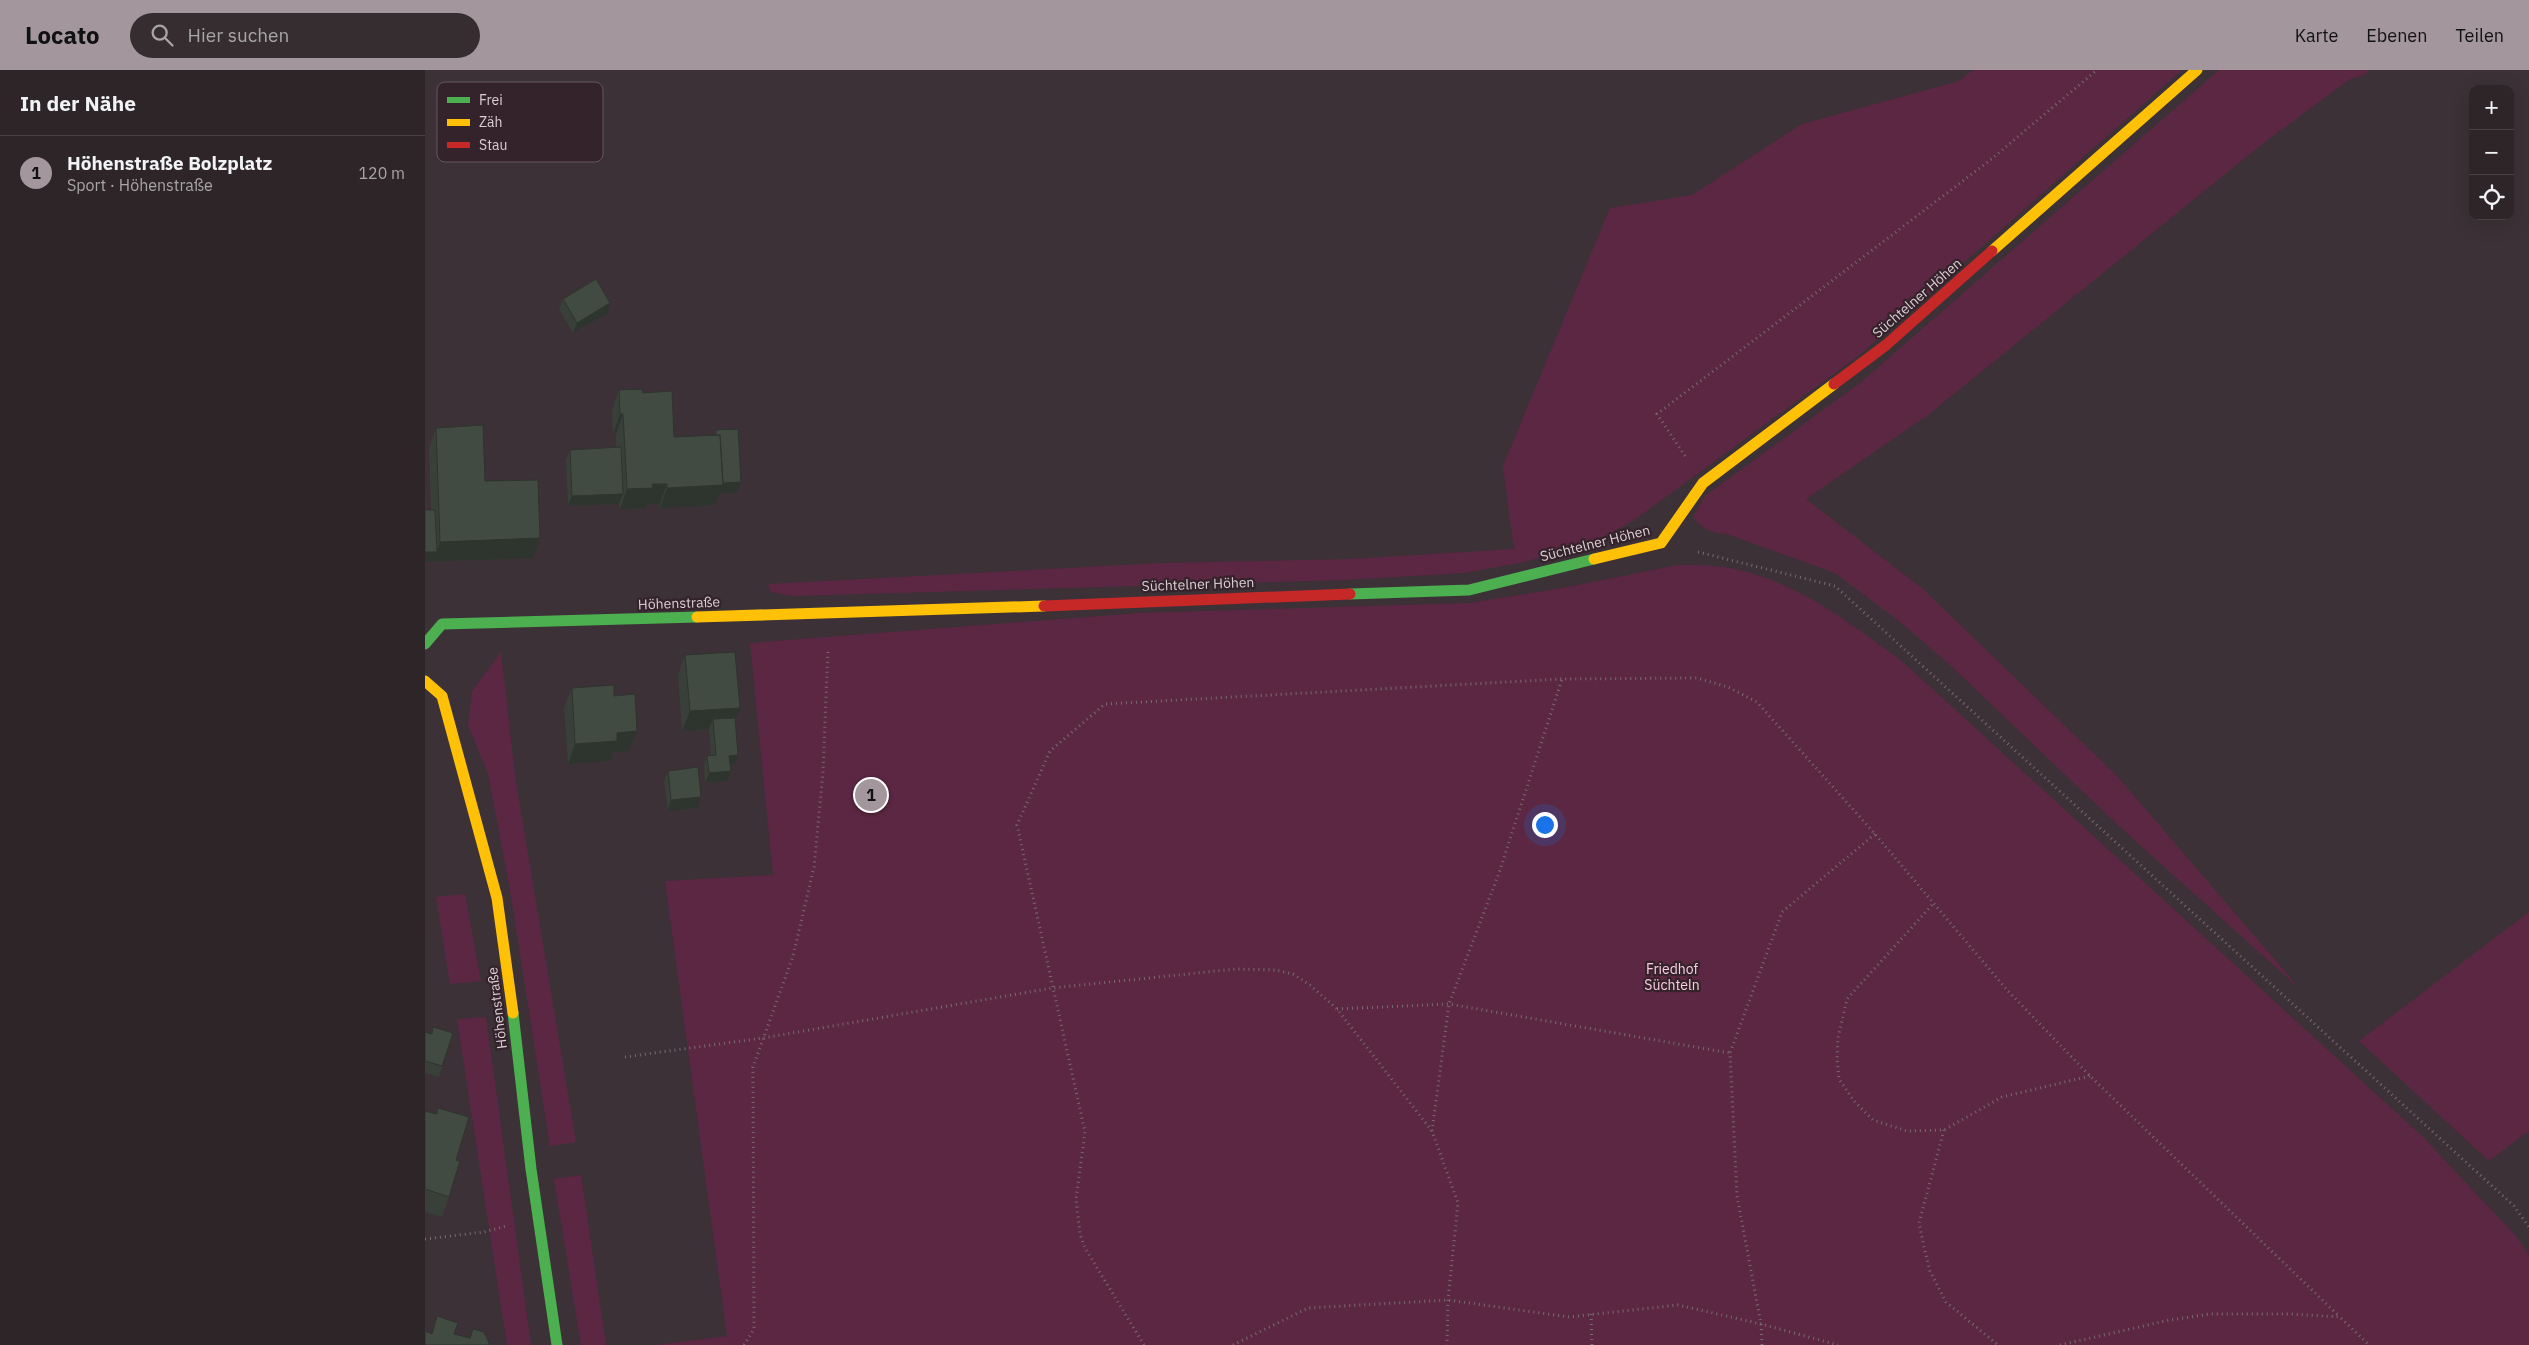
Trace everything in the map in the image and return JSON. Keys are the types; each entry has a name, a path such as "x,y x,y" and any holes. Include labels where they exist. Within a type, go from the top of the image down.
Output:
{"street":[{"name":"Süchtelner Höhen","path":"942,608 1469,590 1661,543 1703,483 1886,345 2197,70"},
{"name":"Höhenstraße","path":"425,644 442,624 831,614 942,608"},
{"name":"Höhenstraße","path":"425,681 442,696 497,898 510,983 537,1219 557,1345"}],"path":[{"path":"1703,483 1657,414 1989,161 2097,70"},
{"path":"1661,543 1835,586 2514,1206 2529,1227"},
{"path":"744,1345 754,1329 753,1067 793,956 814,867 823,772 825,693 831,614"},
{"path":"1144,1345 1085,1248 1080,1234 1076,1198 1085,1132 1017,825 1050,751 1105,704 1562,679 1697,678 1728,686 1757,702 1875,834 1932,904 2007,990 2090,1076 2369,1345"},
{"path":"1432,1131 1449,1004 1499,873 1562,679"},
{"path":"1762,1345 1761,1324 1737,1196 1730,1053 1782,912 1875,834"},
{"path":"1932,904 1847,998 1838,1038 1837,1059 1839,1079 1855,1101 1873,1120 1907,1131 1944,1130 2002,1097 2090,1076"},
{"path":"625,1058 763,1038 1052,988 1236,970 1276,970 1293,974 1310,985 1337,1009 1432,1131 1458,1203 1447,1300 1447,1345"},
{"path":"1337,1009 1449,1004 1730,1053"},
{"path":"1944,1130 1919,1223 1923,1247 1930,1271 1946,1302 1998,1345"},
{"path":"425,1239 484,1232 537,1219"},
{"path":"1233,1345 1308,1308 1447,1300 1569,1317 1678,1305 1761,1324 1837,1345"},
{"path":"1591,1314 1593,1345"},
{"path":"2060,1345 2170,1320 2210,1314 2290,1314 2340,1317"}],"green space":[{"path":"1973,70 2182,70 1858,356 1633,521 1592,543 1524,562 1465,573 1344,580 792,596 771,592 768,584 1162,563 1350,559 1514,549 1503,466 1610,208 1692,195 1802,124 1959,81"},
{"path":"2219,70 2369,70 2364,75 2350,79 2266,141 1928,415 1806,499 1923,589 2118,777 2300,989 2121,828 1950,665 1899,621 1835,573 1727,534 1708,530 1693,517 1705,496 1860,383"},
{"name":"Friedhof Süchteln","path":"1678,565 1730,568 1769,579 1829,610 1903,662 2422,1136 2515,1235 2529,1255 2529,1345 656,1345 727,1336 665,881 773,875 750,643 1138,613 1470,603 1568,587"},
{"path":"501,652 515,776 576,1142 550,1146 510,890 488,773 468,726 472,691"},
{"path":"465,894 481,981 450,984 436,897"},
{"path":"2529,912 2529,1131 2489,1161 2359,1041"},
{"path":"486,1017 531,1345 507,1345 457,1019"},
{"path":"581,1175 606,1345 581,1345 554,1179"}],"building":[{"path":"596,279 610,303 577,323 563,299"},
{"path":"642,389 643,393 672,391 674,437 720,435 723,485 667,488 667,484 652,484 653,488 627,489 623,414 620,414 619,390"},
{"path":"483,425 485,481 538,480 540,538 440,542 436,428"},
{"path":"738,429 741,482 723,483 720,435 716,435 716,430"},
{"path":"621,447 623,494 572,496 570,450"},
{"path":"425,510 435,510 437,552 425,552"},
{"path":"735,652 740,708 690,711 685,655"},
{"path":"614,685 614,696 635,694 637,731 617,733 617,741 575,744 572,688"},
{"path":"735,718 738,755 729,756 731,771 709,773 707,756 716,755 713,719"},
{"path":"698,767 701,797 671,800 668,771"},
{"path":"433,1027 453,1033 442,1066 425,1061 425,1032 432,1034"},
{"path":"438,1108 469,1117 456,1160 460,1161 449,1197 425,1189 425,1111 437,1114"},
{"path":"437,1316 458,1323 454,1334 470,1338 473,1329 484,1332 490,1345 425,1345 425,1331 432,1334"}],"traffic: fast":[{"path":"1350,594 1469,590 1594,559"},
{"path":"425,644 442,624 697,617"},
{"path":"513,1013 531,1169 557,1345"}],"traffic: slow":[{"path":"1992,251 2197,70"},
{"path":"1594,559 1661,543 1703,483 1834,384"},
{"path":"697,617 1044,606"},
{"path":"425,681 442,696 497,898 513,1013"}],"traffic: jam":[{"path":"1834,384 1886,345 1992,251"},
{"path":"1044,606 1350,594"}],"place":[{"name":"Höhenstraße Bolzplatz","path":"871,795"}]}
